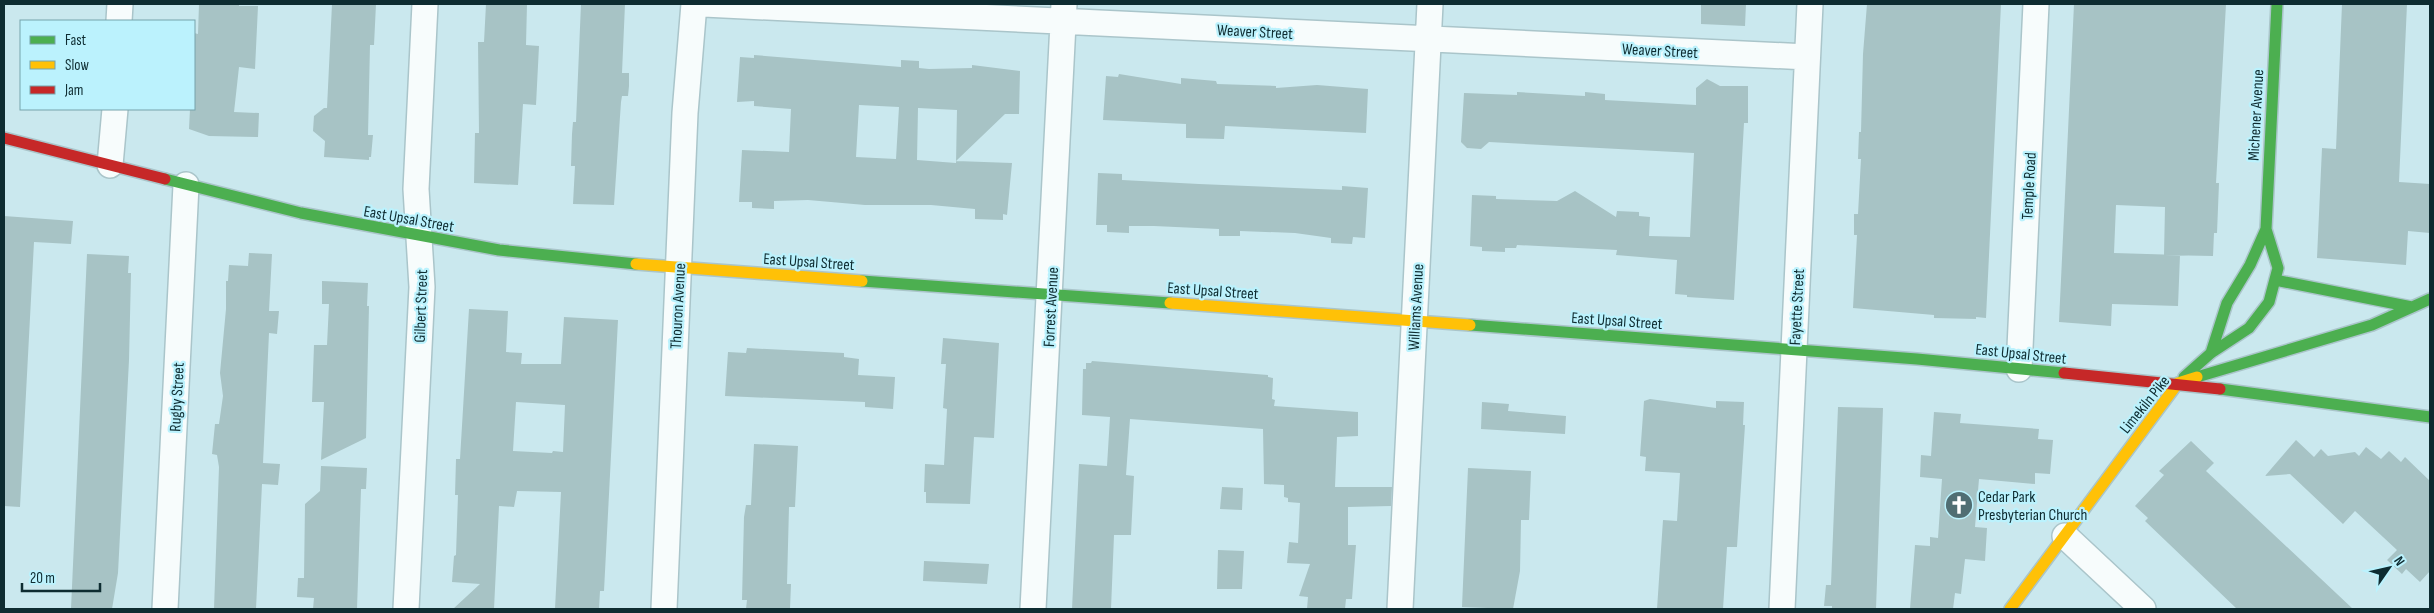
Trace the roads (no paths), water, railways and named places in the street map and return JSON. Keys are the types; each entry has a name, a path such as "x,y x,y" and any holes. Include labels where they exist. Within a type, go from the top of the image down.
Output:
{"street":[{"path":"119,20 120,4"},
{"name":"Gilbert Street","path":"406,609 422,286 416,189 425,4"},
{"name":"Thouron Avenue","path":"664,609 685,113 694,4"},
{"name":"Weaver Street","path":"704,4 1064,13 1428,39 1807,57"},
{"name":"Williams Avenue","path":"1400,609 1430,4"},
{"name":"Fayette Street","path":"1782,609 1810,4"},
{"name":"Temple Road","path":"2019,369 2036,4"},
{"name":"Michener Avenue","path":"2178,383 2211,353 2249,328 2269,302 2275,280 2278,268 2266,229 2277,4"},
{"name":"Forrest Avenue","path":"1033,609 1040,445 1051,294 1064,13"},
{"path":"110,165 115,110"},
{"name":"East Upsal Street","path":"4,138 301,213 418,237 500,250 679,269 1051,294 1794,349 2178,383 2430,417"},
{"name":"Rugby Street","path":"165,609 186,185"},
{"name":"Michener Avenue","path":"2211,353 2227,303 2250,265 2266,229"},
{"path":"2275,280 2412,307"},
{"name":"Limekiln Pike","path":"2010,609 2178,383 2372,325 2430,299"},
{"path":"2065,536 2143,609"}],"place":[{"name":"Cedar Park Presbyterian Church","path":"1959,505"}]}
